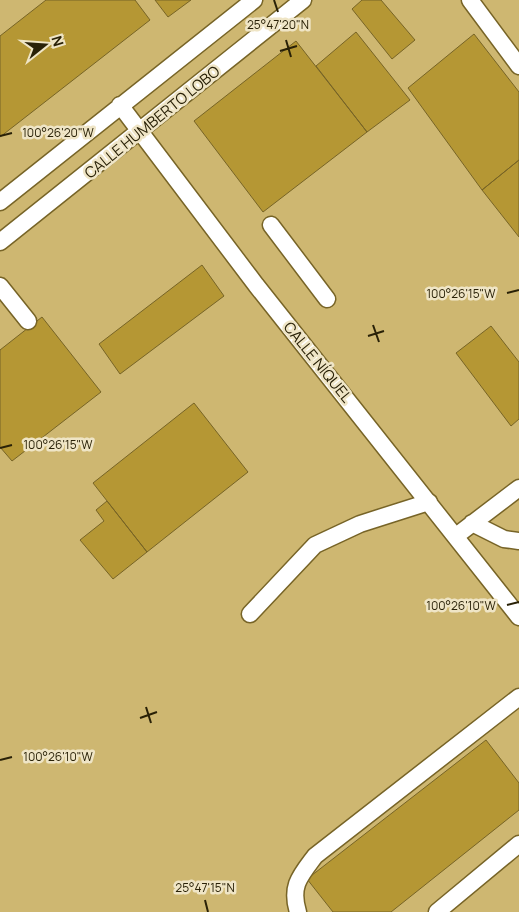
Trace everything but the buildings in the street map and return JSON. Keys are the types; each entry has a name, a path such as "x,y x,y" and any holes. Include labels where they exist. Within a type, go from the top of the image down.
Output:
{"street":[{"path":"0,202 254,0"},
{"name":"CALLE HUMBERTO LOBO","path":"1,239 140,132 303,0"},
{"path":"470,0 519,66"},
{"name":"CALLE NÍQUEL","path":"120,105 256,285 430,502 519,617"},
{"path":"271,225 327,299"},
{"path":"0,286 28,321"},
{"path":"456,536 519,488"},
{"path":"250,614 315,545 360,524 430,502"},
{"path":"472,524 504,538 519,541"},
{"path":"298,912 294,900 297,880 315,856 519,697"},
{"path":"437,912 519,844"}],"shaded area":[{"path":"0,0 519,0 519,912 0,912"}]}
